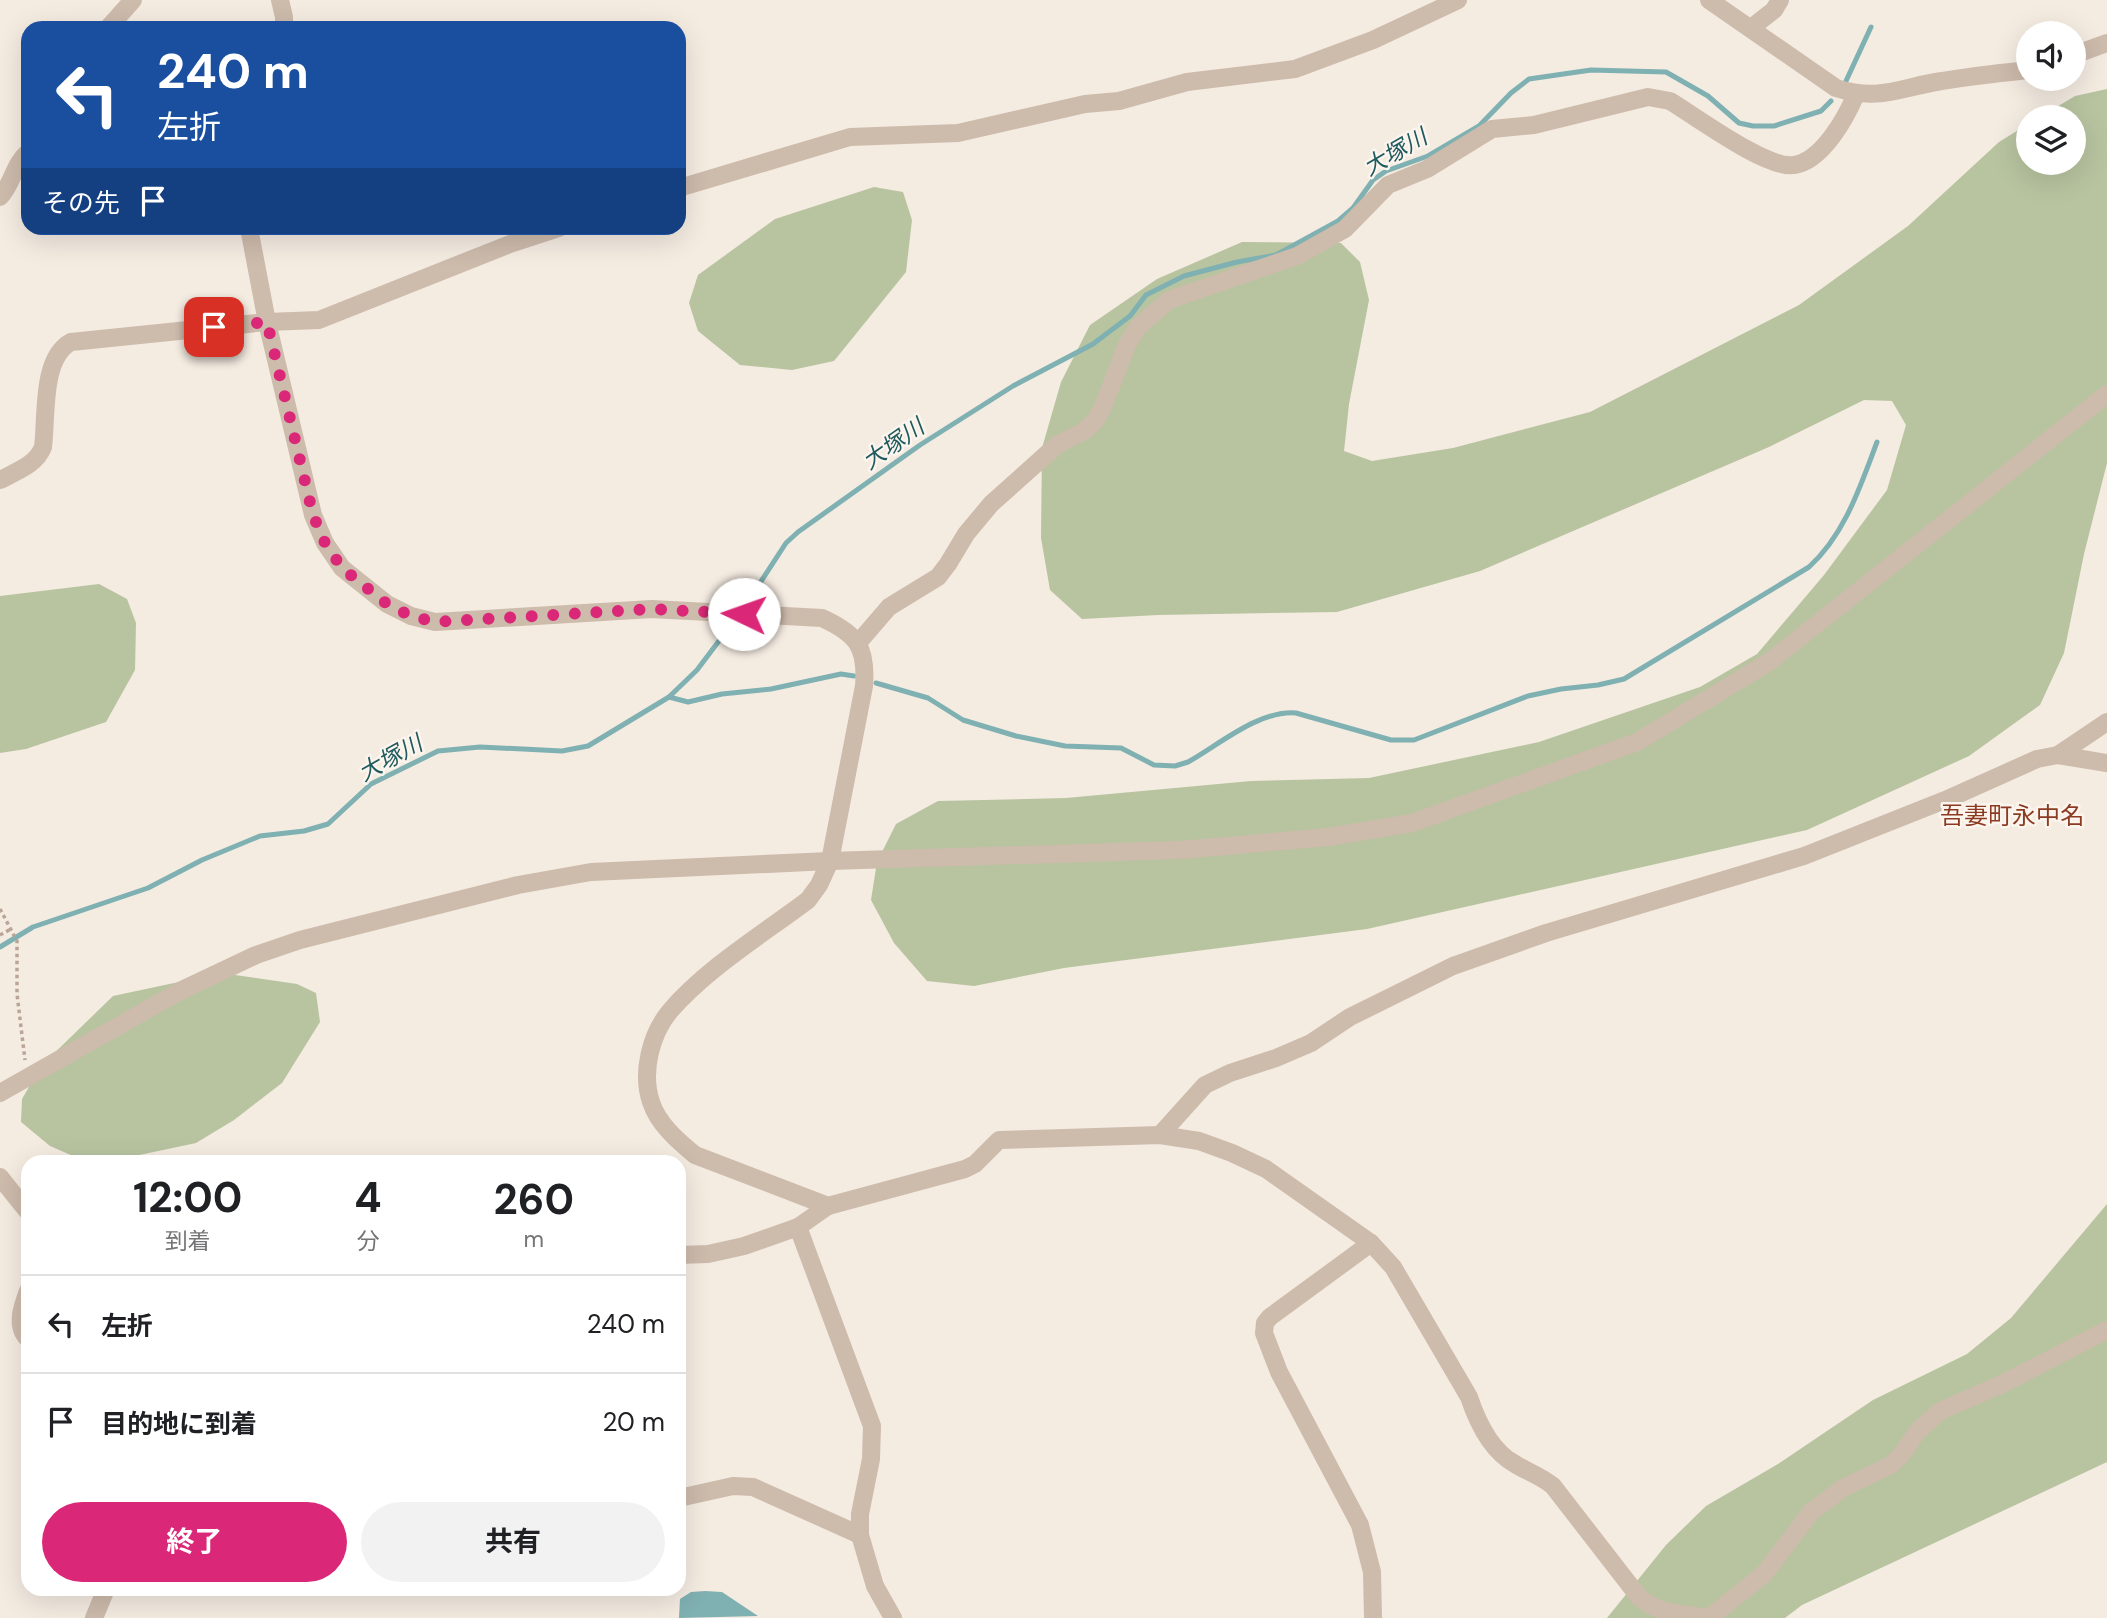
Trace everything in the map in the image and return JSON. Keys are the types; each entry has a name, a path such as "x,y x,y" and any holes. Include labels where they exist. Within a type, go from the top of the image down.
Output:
{"street":[{"path":"114,21 133,0"},
{"path":"280,0 284,21"},
{"path":"686,186 850,137 958,133 1085,104 1119,101 1186,82 1295,69 1373,40 1458,0"},
{"path":"1709,0 1836,88 1856,94 1881,95 1940,81 2016,72"},
{"path":"1751,29 1774,10 1780,0"},
{"path":"2086,51 2107,43"},
{"path":"858,643 889,607 937,576 991,504 1058,444 1084,431 1095,421 1132,336 1150,314 1169,300 1297,256 1345,229 1388,185 1427,169 1492,129 1534,125 1648,97 1660,97 1766,160 1792,166 1808,161 1821,148 1846,119 1856,94"},
{"path":"0,197 8,188 21,158"},
{"path":"250,235 267,322 313,515 325,543 342,568 387,604 411,616 435,622 652,609 822,618 844,628 858,643 866,663 864,686 830,861 819,885 808,900 704,978 669,1012 652,1042 647,1072 651,1102 661,1121 677,1141 695,1155 828,1206"},
{"path":"0,480 29,465 40,454 45,435 51,370 57,353 71,342 267,322 319,320 538,235"},
{"path":"0,1093 180,991 256,955 300,940 517,885 591,872 1180,849 1328,837 1412,823 1637,742 1769,662 2107,394"},
{"path":"2058,755 2107,722"},
{"path":"1160,1135 1205,1085 1311,1042 1350,1017 1453,966 1546,933 1804,856 1950,798 2037,758 2058,755 2107,763"},
{"path":"686,1255 708,1254 744,1246 797,1227 828,1206 965,1168 975,1164 999,1140 1160,1135 1199,1141 1266,1169 1371,1242 1394,1267 1469,1396 1476,1419 1505,1457 1543,1477 1553,1486 1639,1597 1660,1611 1708,1618 1763,1574 1811,1512 1843,1488 1891,1465 1917,1432 1940,1411 2000,1385 2107,1330"},
{"path":"0,1177 21,1203"},
{"path":"797,1227 872,1426 871,1459 860,1514 860,1535 875,1586 892,1618"},
{"path":"1371,1242 1270,1317 1265,1323 1264,1333 1279,1372 1360,1525 1372,1572 1374,1618"},
{"path":"686,1497 733,1486 753,1487 860,1535"},
{"path":"94,1618 103,1596"}],"path":[{"path":"0,909 17,941 19,1012 27,1078"},
{"path":"0,935 12,931"}],"green space":[{"path":"2107,89 2107,463 2084,554 2064,653 2040,705 1969,756 1807,830 1367,929 1064,968 974,986 927,981 894,943 871,900 877,862 896,824 938,801 1066,798 1251,781 1369,778 1539,742 1700,687 1757,654 1824,575 1887,490 1906,425 1892,401 1864,400 1769,447 1480,571 1337,612 1082,619 1050,590 1041,538 1042,448 1061,382 1090,325 1157,279 1242,242 1341,243 1360,262 1369,300 1349,404 1344,451 1372,461 1453,448 1590,412 1799,305 1908,226 1999,142 2016,131 2016,175 2086,175 2086,105 2060,105 2075,96"},
{"path":"874,187 903,192 912,220 906,272 834,361 792,370 740,365 698,331 689,303 698,275 775,219"},
{"path":"99,584 127,599 136,623 135,670 106,722 26,749 0,753 0,596"},
{"path":"221,973 297,984 316,993 320,1022 282,1083 234,1120 196,1143 139,1155 71,1155 50,1146 21,1122 22,1099 41,1066 113,996"},
{"path":"2107,1204 2107,1462 1802,1605 1785,1618 1607,1618 1666,1545 1706,1506 1778,1464 1873,1400 1967,1354 2011,1318"}],"water":[{"path":"691,1592 722,1592 758,1616 679,1618 680,1599"}],"waterway":[{"name":"大塚川","path":"1846,81 1871,27"},
{"name":"大塚川","path":"743,609 786,543 920,445 1013,386 1093,344 1130,316 1146,295 1184,276 1276,255 1338,221 1353,208 1373,180 1386,171 1428,156 1479,126 1511,93 1529,79 1591,70 1666,72 1708,96 1739,123 1753,126 1774,126 1821,111 1831,101"},
{"path":"876,683 928,698 963,720 1016,736 1065,746 1121,748 1154,765 1175,766 1188,762 1254,722 1282,714 1296,713 1391,740 1414,740 1528,696 1624,679 1809,567 1822,554 1842,525 1858,493 1877,442"},
{"name":"大塚川","path":"0,947 33,927 148,888 202,860 260,836 304,831 328,824 371,784 438,751 480,747 562,751 588,746 669,697 697,670 737,617"},
{"path":"669,697 688,702 722,694 771,689 841,674 854,676"}],"district":[{"name":"吾妻町永中名","path":"2012,815"}],"route":[{"path":"214,327 267,322 313,515 325,543 342,568 387,604 411,616 435,622 652,609 744,614"}]}
